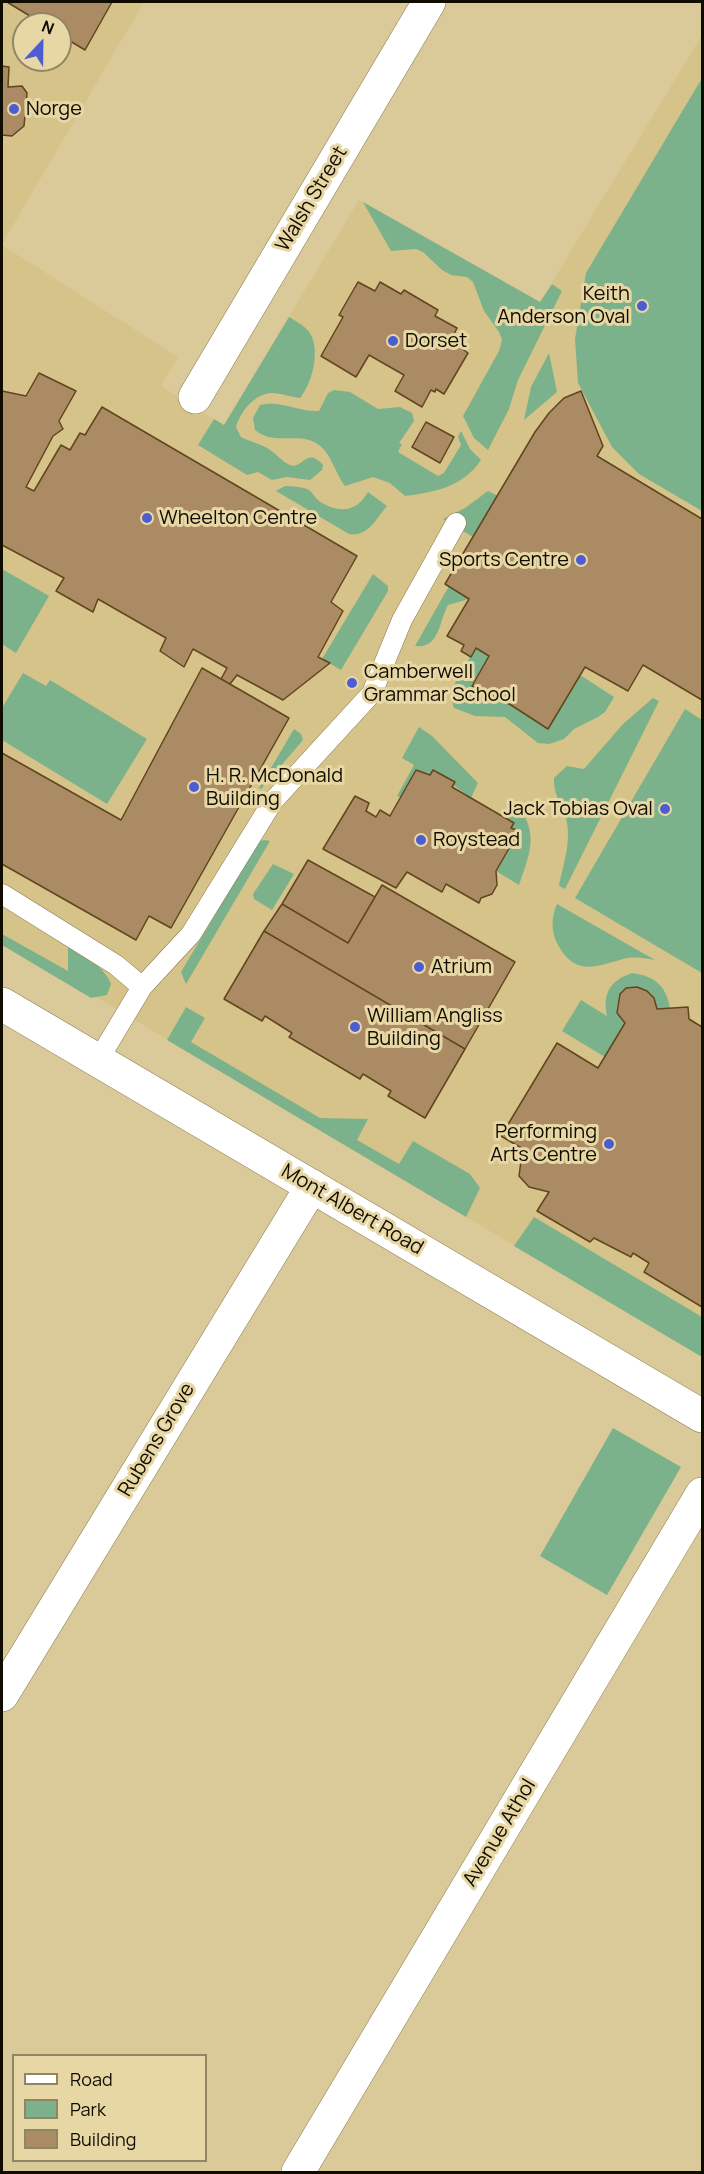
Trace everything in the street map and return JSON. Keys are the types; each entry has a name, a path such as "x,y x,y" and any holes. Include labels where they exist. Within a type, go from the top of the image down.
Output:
{"street":[{"name":"Walsh Street","path":"195,397 429,2"},
{"name":"Mont Albert Road","path":"2,1004 702,1416"},
{"name":"Rubens Grove","path":"2,1695 312,1186"},
{"name":"Avenue Athol","path":"298,2172 702,1494"}],"lane":[{"path":"97,1062 142,987 191,934 273,801 372,693 402,620 456,523"},
{"path":"2,894 116,965 142,987"}],"shaded area":[{"path":"2,2 144,2 2,244"},
{"name":"Camberwell Grammar School","path":"702,35 702,1357 2,941 2,245 178,357 161,386 224,425 359,200 540,302"}],"green space":[{"name":"Keith Anderson Oval","path":"702,78 702,511 639,474 612,447 578,383 575,339 586,273"},
{"path":"363,202 540,302 552,284 562,291 518,380 509,409 488,450 474,438 463,416 499,351 502,340 499,332 484,311 473,282 467,277 451,275 442,270 423,252 416,249 391,251"},
{"path":"289,317 307,329 314,342 315,359 308,384 300,398 272,393 259,396 245,409 236,427 241,437 267,448 290,465 294,466 309,458 317,460 323,465 322,470 310,480 287,477 272,480 258,472 247,475 198,445 214,419 224,425"},
{"path":"549,353 557,392 524,420 531,387"},
{"path":"334,390 350,392 378,409 400,407 412,413 414,421 399,443 402,444 398,452 438,476 444,473 461,445 458,437 461,431 470,449 481,460 466,476 448,487 405,496 390,483 373,477 345,486 327,454 319,445 303,439 271,437 255,430 253,418 260,405 275,404 319,411 328,393"},
{"path":"285,486 307,489 319,501 334,508 353,507 364,499 368,492 387,506 366,530 349,534 276,491"},
{"path":"488,491 498,496 473,537 443,519 465,508"},
{"path":"2,569 49,596 16,653 2,644"},
{"path":"373,574 388,586 388,591 341,670 322,659"},
{"path":"449,586 469,599 448,605 434,639 423,646 415,646"},
{"path":"476,648 489,656 473,686 512,705 548,729 580,675 614,697 605,712 574,729 564,739 549,744 538,743 505,717 475,716 454,708 452,700 455,685"},
{"path":"23,673 46,686 50,680 147,739 107,804 2,740 2,708"},
{"path":"653,698 659,701 565,889 559,886 568,827 556,794 554,778 567,766 584,769 623,724"},
{"name":"Jack Tobias Oval","path":"685,709 702,720 702,973 575,898"},
{"path":"419,727 432,736 478,783 471,798 433,770 430,775 416,770 401,797 397,796 414,765 402,758"},
{"path":"294,729 301,734 303,740 261,789 259,788"},
{"path":"513,800 527,821 531,841 519,885 496,871 519,832 511,828 513,824 504,818"},
{"path":"259,841 270,841 186,984 181,972"},
{"path":"273,864 294,874 272,910 254,899 253,894"},
{"path":"557,904 655,960 631,958 586,967 571,961 558,945 554,935 553,920"},
{"path":"2,934 68,971 68,945 104,972 111,984 107,995 91,998 2,945"},
{"path":"632,973 647,976 658,983 665,993 670,1008 657,1009 646,991 626,988 618,1001 619,1014 625,1023 605,1057 562,1031 581,1000 607,1016 607,994 619,979"},
{"path":"186,1007 205,1018 191,1042 320,1118 368,1119 357,1140 399,1164 413,1141 470,1174 480,1188 466,1217 167,1040"},
{"path":"534,1217 702,1317 702,1357 514,1246"},
{"path":"613,1428 681,1467 607,1595 540,1556"}],"building":[{"path":"7,2 112,2 85,50 72,42 72,12 23,12"},
{"name":"Norge","path":"2,66 9,67 8,87 22,86 27,93 24,126 12,136 2,135"},
{"name":"Dorset","path":"358,282 375,291 380,282 401,294 404,290 438,310 435,316 457,328 452,338 463,344 461,348 468,353 444,394 436,389 435,392 431,390 422,407 395,391 404,375 369,355 356,377 321,356 343,317 339,315"},
{"name":"Wheelton Centre","path":"39,373 76,391 59,421 63,429 53,436 26,487 34,491 61,445 70,450 80,433 85,435 102,407 357,556 331,602 343,611 318,657 330,663 283,700 237,675 230,684 221,679 227,668 193,649 184,667 160,651 166,638 98,599 93,612 56,591 64,578 2,545 2,391 26,396"},
{"name":"Sports Centre","path":"581,391 603,446 597,456 702,519 702,700 643,665 628,691 585,667 548,729 511,705 472,686 489,656 476,648 471,657 461,651 464,645 447,636 469,599 445,584 535,432 564,398"},
{"path":"426,422 454,437 440,463 412,447"},
{"name":"H. R. McDonald Building","path":"202,668 289,718 171,928 149,916 136,940 2,864 2,753 121,820"},
{"name":"Roystead","path":"416,770 430,775 433,770 455,782 452,787 514,823 511,828 519,831 496,871 497,885 492,894 481,898 479,903 446,884 442,892 407,872 396,888 323,849 355,796 369,803 366,811 376,817 380,810 390,816"},
{"path":"308,860 375,897 348,943 282,904"},
{"name":"Atrium","path":"382,885 515,962 465,1049 264,931 282,904 348,943"},
{"name":"William Angliss Building","path":"264,931 465,1049 425,1118 388,1096 391,1091 363,1074 360,1079 289,1037 292,1033 265,1016 262,1021 224,999"},
{"name":"Performing Arts Centre","path":"637,987 647,991 654,998 657,1009 688,1007 689,1019 702,1027 702,1307 644,1272 649,1263 633,1253 631,1257 594,1238 590,1242 537,1211 549,1192 529,1187 519,1176 521,1161 528,1152 501,1136 557,1043 598,1068 625,1023 617,1013 620,994 626,988"}],"place":[{"name":"Norge","path":"14,109"},
{"name":"Keith Anderson Oval","path":"642,306"},
{"name":"Dorset","path":"393,341"},
{"name":"Wheelton Centre","path":"147,518"},
{"name":"Sports Centre","path":"581,560"},
{"name":"Camberwell Grammar School","path":"352,683"},
{"name":"H. R. McDonald Building","path":"194,787"},
{"name":"Jack Tobias Oval","path":"665,809"},
{"name":"Roystead","path":"421,840"},
{"name":"Atrium","path":"419,967"},
{"name":"William Angliss Building","path":"355,1027"},
{"name":"Performing Arts Centre","path":"609,1144"}]}
